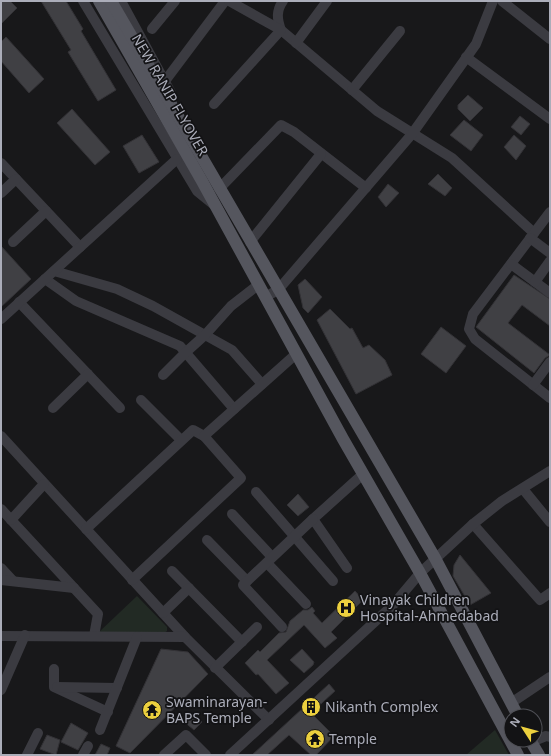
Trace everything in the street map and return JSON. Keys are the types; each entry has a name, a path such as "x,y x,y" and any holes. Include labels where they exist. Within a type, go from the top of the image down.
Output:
{"main road":[{"name":"NEW RANIP FLYOVER","path":"99,1 206,177 219,189 435,558 513,708"},
{"name":"NEW RANIP FLYOVER","path":"111,1 206,177 213,204 363,474 420,573 518,755"}],"street":[{"path":"83,1 197,191 213,204"},
{"path":"122,1 215,175 219,189 281,125 294,132 366,188"},
{"path":"152,29 175,1"},
{"path":"165,81 225,1"},
{"path":"228,1 281,30 377,111 452,158 550,253"},
{"path":"281,30 277,20 278,7 283,1"},
{"path":"296,43 327,1"},
{"path":"265,297 278,290 412,134 476,44 493,1"},
{"path":"502,1 550,39"},
{"path":"214,104 281,30"},
{"path":"352,90 400,31"},
{"path":"466,57 550,119"},
{"path":"250,242 321,154"},
{"path":"1,319 177,158"},
{"path":"1,163 80,247"},
{"path":"1,193 16,179"},
{"path":"13,242 46,211"},
{"path":"549,214 473,314 469,329 475,338 550,398"},
{"path":"535,282 550,261"},
{"path":"511,264 550,293"},
{"path":"54,271 117,289 153,306 232,350 262,384"},
{"path":"44,279 76,300 180,346 234,409"},
{"path":"163,375 205,335 231,306 258,285"},
{"path":"20,302 120,408"},
{"path":"204,436 296,354"},
{"path":"533,385 550,362"},
{"path":"53,408 88,374"},
{"path":"141,400 181,440"},
{"path":"86,529 193,430 204,436 241,478 132,580"},
{"path":"3,441 86,529 162,613 215,668 269,720"},
{"path":"230,755 393,605 420,573 473,524 502,501 550,471"},
{"path":"282,627 243,585 295,535 363,474"},
{"path":"11,520 44,484"},
{"path":"523,489 550,522"},
{"path":"256,492 334,581"},
{"path":"1,509 98,614 94,636"},
{"path":"232,514 306,604"},
{"path":"313,519 348,568"},
{"path":"473,524 540,600 550,593"},
{"path":"207,540 247,581"},
{"path":"1,568 13,581"},
{"path":"172,570 242,642"},
{"path":"1,580 74,588"},
{"path":"162,613 189,588"},
{"path":"215,668 257,627"},
{"path":"1,690 25,635"},
{"path":"1,636 185,637"},
{"path":"100,730 137,637"},
{"path":"54,669 52,684 54,687 108,712"},
{"path":"511,704 550,677"},
{"path":"54,687 117,688"},
{"path":"27,755 38,733"},
{"path":"164,755 186,735 206,755"},
{"path":"83,755 88,746"}],"shaded area":[{"path":"137,596 167,627 167,631 164,633 98,633"},
{"path":"495,730 503,744 503,748 505,748 509,755 466,755"}],"building":[{"path":"1,1 10,1 17,8 1,24"},
{"path":"41,1 66,1 83,29 81,31 116,90 98,101 68,52 71,50"},
{"path":"6,37 44,79 29,93 1,61 1,42"},
{"path":"468,95 483,108 470,121 458,109 458,105"},
{"path":"72,109 110,152 95,165 57,123"},
{"path":"520,116 530,124 521,135 511,127"},
{"path":"464,120 483,135 471,151 450,135"},
{"path":"142,135 159,162 139,173 123,146"},
{"path":"514,135 526,146 516,160 504,147"},
{"path":"438,174 452,188 445,196 428,184"},
{"path":"388,184 399,193 386,207 378,197"},
{"path":"1,246 31,279 1,307"},
{"path":"514,275 550,299 550,326 522,305 508,323 550,355 545,358 534,373 476,327"},
{"path":"305,279 322,297 308,313 303,308 298,285"},
{"path":"330,309 350,329 352,328 363,348 369,345 385,360 392,375 356,394 317,320"},
{"path":"441,327 466,346 446,373 421,354"},
{"path":"298,494 309,507 298,516 287,505"},
{"path":"460,555 491,593 470,605 453,576 454,565"},
{"path":"355,591 363,600 331,632 337,638 325,648 304,625 267,660 289,683 276,694 258,674 256,675 245,663 258,650 260,652 279,633 286,632 290,621 303,610 308,610 312,607 315,611 313,613 322,623"},
{"name":"Swaminarayan- BAPS Temple","path":"161,649 188,652 208,674 130,753 116,746"},
{"path":"302,649 314,662 313,665 304,673 290,660"},
{"path":"329,684 335,691 311,713 334,736 316,755 311,755 289,735 267,755 252,755"},
{"path":"187,712 202,722 194,730 182,720"},
{"path":"71,723 88,733 78,750 61,742"},
{"path":"47,735 60,740 56,755 40,749"},
{"path":"101,744 110,748 107,755 95,755"}],"place":[{"name":"Vinayak Children Hospital-Ahmedabad","path":"346,608"},
{"name":"Nikanth Complex","path":"311,707"},
{"name":"Swaminarayan- BAPS Temple","path":"152,710"},
{"name":"Temple","path":"315,739"}]}
